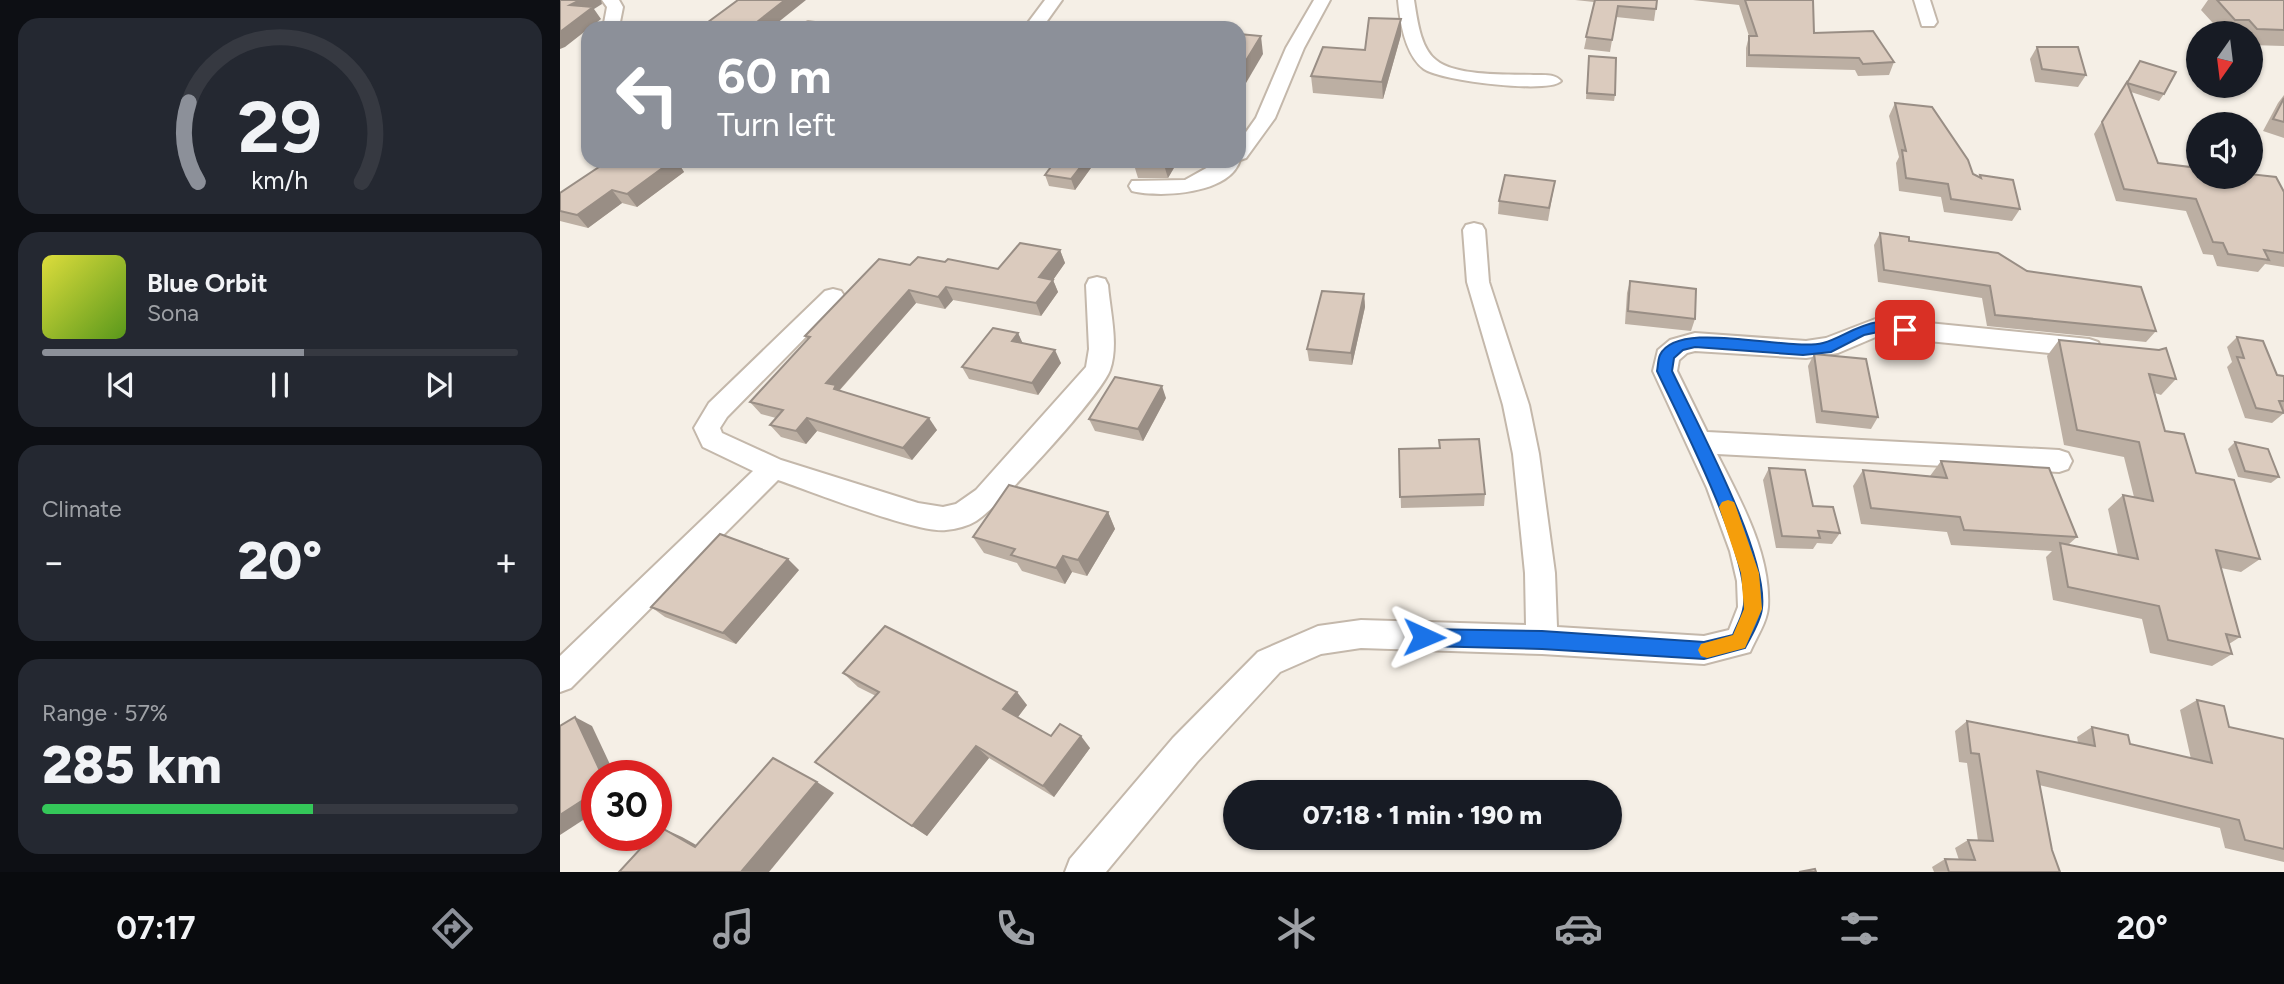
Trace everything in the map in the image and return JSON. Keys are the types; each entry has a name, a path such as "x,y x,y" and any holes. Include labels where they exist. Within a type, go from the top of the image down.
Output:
{"street":[{"path":"610,0 615,7 613,21"},
{"path":"1038,21 1054,0"},
{"path":"1246,148 1266,120 1296,46 1322,0"},
{"path":"1406,0 1415,37 1424,58 1432,66 1456,75 1552,81"},
{"path":"1922,0 1928,22"},
{"path":"1139,186 1166,190 1189,188 1213,178 1224,168"},
{"path":"1474,230 1478,282 1516,405 1526,454 1539,573 1542,640"},
{"path":"833,297 718,410 707,428 712,440 774,468 918,515 943,519 964,514 986,498 1084,389 1098,369 1101,349 1097,285"},
{"path":"1083,872 1185,750 1269,662 1318,640 1361,634 1542,640 1704,650 1739,642 1753,609 1750,573 1732,517 1665,371 1667,356 1678,346 1695,342 1803,350 1826,348 1861,330 1878,327 2118,351"},
{"path":"1697,442 2059,461"},
{"path":"560,677 774,468"}],"building":[{"path":"560,0 580,0 570,5 593,7 560,32"},
{"path":"738,0 785,0 758,21 710,21"},
{"path":"1595,0 1657,0 1656,9 1618,6 1612,40 1586,37"},
{"path":"1745,0 1813,0 1814,33 1873,31 1894,62 1863,64 1859,58 1749,55 1749,36 1757,36"},
{"path":"2217,0 2284,0 2284,30 2263,29 2263,21 2235,20"},
{"path":"1369,18 1401,19 1382,82 1311,76 1323,47 1365,50"},
{"path":"1246,35 1261,36 1246,61"},
{"path":"2037,47 2078,47 2086,75 2042,69"},
{"path":"1589,56 1616,58 1615,95 1587,93"},
{"path":"2140,61 2176,72 2164,94 2127,83"},
{"path":"2127,82 2158,163 2186,166 2186,189 2263,189 2263,176 2276,177 2284,192 2284,253 2264,250 2269,260 2228,254 2223,243 2213,242 2196,199 2124,189 2102,122"},
{"path":"2284,98 2284,122 2273,119"},
{"path":"1895,103 1932,107 1968,160 1973,174 1981,178 1980,175 2013,180 2020,209 1951,199 1948,184 1906,178 1902,150 1906,151"},
{"path":"598,168 662,168 627,194 612,190 577,215 560,211 560,193"},
{"path":"1050,168 1080,168 1071,179 1045,175"},
{"path":"1505,175 1555,181 1549,208 1499,201"},
{"path":"1880,233 1909,237 1909,241 1998,253 2027,271 2141,287 2156,331 1995,315 1990,286 1884,270"},
{"path":"1020,243 1060,250 1039,277 1053,280 1036,303 946,287 938,297 909,290 826,383 836,385 834,389 929,418 903,448 807,418 796,431 770,425 783,410 750,402 810,337 805,336 879,259 910,265 918,257 945,262 948,259 998,269"},
{"path":"1630,281 1696,289 1695,319 1628,311"},
{"path":"1322,291 1364,294 1351,353 1307,349"},
{"path":"993,328 1018,333 1012,341 1055,350 1032,383 962,367"},
{"path":"2237,337 2263,341 2277,375 2284,376 2284,401 2279,401 2284,413 2256,408 2237,357 2244,358"},
{"path":"2059,340 2159,350 2166,348 2176,379 2149,374 2165,431 2184,434 2196,473 2234,480 2260,559 2216,550 2240,637 2226,634 2232,654 2168,640 2159,606 2068,587 2060,543 2138,559 2123,495 2153,501 2139,442 2077,430"},
{"path":"1814,354 1866,359 1878,417 1822,411"},
{"path":"1115,377 1162,386 1138,429 1089,419"},
{"path":"1479,439 1485,494 1400,497 1399,449 1440,448 1439,440"},
{"path":"2235,442 2268,449 2279,477 2245,471"},
{"path":"1941,461 2049,468 2077,537 1964,530 1960,517 1871,508 1863,470 1947,478"},
{"path":"1769,468 1805,470 1813,506 1833,507 1840,533 1818,531 1820,538 1782,536"},
{"path":"1009,485 1108,512 1078,560 1063,556 1056,568 1011,555 1015,549 973,537"},
{"path":"720,534 788,559 723,633 651,607"},
{"path":"885,626 1017,692 1003,709 1051,736 1060,724 1081,736 1043,786 976,746 912,826 815,762 879,692 843,673"},
{"path":"2197,700 2224,706 2229,727 2284,739 2284,849 2245,840 2239,820 2037,771 2052,850 2060,872 1949,872 1945,859 1975,860 1968,840 1993,841 1979,754 1971,753 1967,721 2095,746 2092,727 2128,735 2130,744 2212,763"},
{"path":"575,717 595,760 581,760 581,801 560,815 560,726"},
{"path":"773,758 817,782 741,872 619,872 638,851 672,851 672,834 695,847"}],"slow traffic":[{"path":"1707,650 1739,642 1753,609 1750,573 1728,507"}],"route":[{"path":"1424,637 1542,640 1704,650 1739,642 1753,609 1750,573 1732,517 1665,371 1667,356 1678,346 1695,342 1803,350 1826,348 1861,330 1878,327 1905,330"}]}
